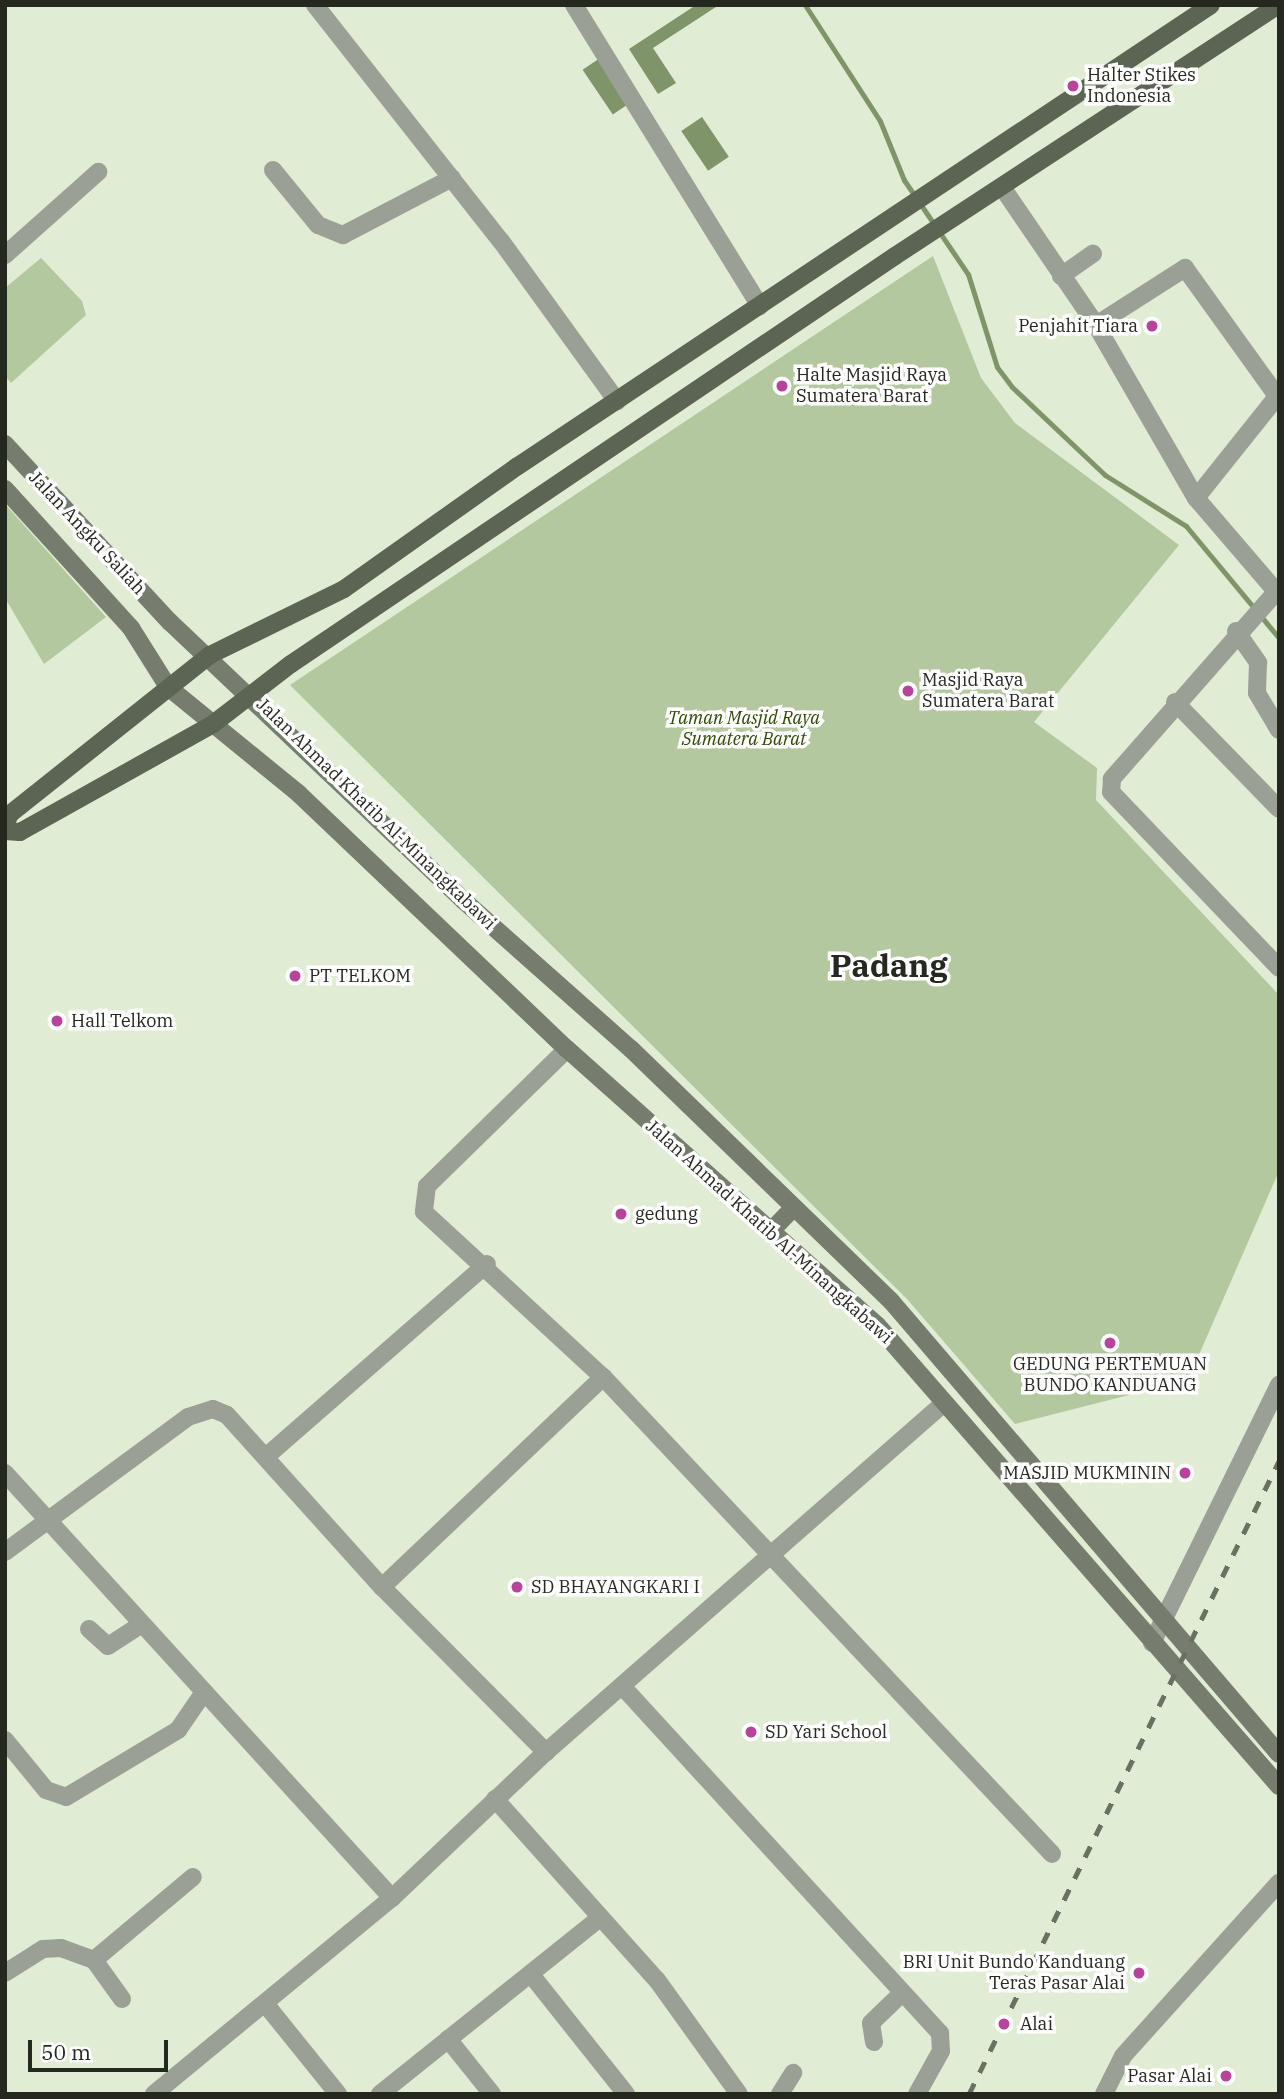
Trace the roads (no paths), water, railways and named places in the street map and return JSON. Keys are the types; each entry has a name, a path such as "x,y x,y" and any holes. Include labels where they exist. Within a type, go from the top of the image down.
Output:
{"main road":[{"path":"5,825 10,814 210,655 344,589 617,401 1212,5"},
{"path":"5,831 20,832 213,723 961,212 1278,5"},
{"name":"Jalan Angku Saliah","path":"5,444 170,622 210,655"},
{"name":"Jalan Angku Saliah","path":"5,489 144,645 169,687"},
{"name":"Jalan Ahmad Khatib Al-Minangkabawi","path":"210,655 891,1301 1162,1623 1276,1745"},
{"name":"Jalan Ahmad Khatib Al-Minangkabawi","path":"169,687 299,794 567,1049 877,1325 1279,1787"},
{"path":"771,1231 794,1207"}],"street":[{"path":"315,5 452,178 617,401"},
{"path":"573,5 760,306"},
{"path":"273,170 318,225 342,235 452,178"},
{"path":"5,255 98,172"},
{"path":"1002,187 1096,325 1196,498 1277,593 1236,631 1175,702 1112,779 1111,792 1279,968"},
{"path":"1061,276 1093,254"},
{"path":"1096,325 1185,268 1278,395 1196,498"},
{"path":"1236,631 1258,663 1257,693 1279,730"},
{"path":"1175,702 1279,809"},
{"path":"567,1049 421,1196 435,1224 487,1264 603,1377 1052,1854"},
{"path":"269,1454 487,1264"},
{"path":"382,1587 603,1377"},
{"path":"1152,1643 1279,1385"},
{"path":"154,2094 267,2006 392,1898 546,1752 944,1403"},
{"path":"5,1552 48,1523 188,1417 213,1409 227,1415 269,1454 382,1587 546,1752"},
{"path":"5,1473 392,1898"},
{"path":"89,1629 108,1646 142,1624"},
{"path":"622,1686 944,2042 917,2094"},
{"path":"5,1740 46,1790 66,1797 178,1730 204,1692"},
{"path":"495,1799 597,1920 657,1980 739,2094"},
{"path":"94,1960 193,1877"},
{"path":"1104,2094 1123,2056 1279,1883"},
{"path":"380,2094 448,2039 533,1977 597,1920"},
{"path":"5,1973 48,1947 94,1960 122,1999"},
{"path":"533,1977 625,2094"},
{"path":"874,2042 871,2022 900,1995"},
{"path":"267,2006 338,2094"},
{"path":"448,2039 492,2094"}],"waterway":[{"path":"805,5 880,121 904,180 968,274 997,367 1012,387 1105,475 1186,526 1279,638"}],"railway":[{"path":"969,2094 1279,1461"}],"place":[{"name":"Halter Stikes Indonesia","path":"1073,86"},
{"name":"Penjahit Tiara","path":"1152,326"},
{"name":"Halte Masjid Raya Sumatera Barat","path":"782,386"},
{"name":"Masjid Raya Sumatera Barat","path":"908,691"},
{"name":"PT TELKOM","path":"295,976"},
{"name":"Hall Telkom","path":"57,1021"},
{"name":"gedung","path":"621,1214"},
{"name":"GEDUNG PERTEMUAN BUNDO KANDUANG","path":"1110,1343"},
{"name":"MASJID MUKMININ","path":"1185,1473"},
{"name":"SD BHAYANGKARI I","path":"517,1587"},
{"name":"SD Yari School","path":"751,1732"},
{"name":"BRI Unit Bundo Kanduang Teras Pasar Alai","path":"1139,1973"},
{"name":"Alai","path":"1004,2024"},
{"name":"Pasar Alai","path":"1226,2076"}],"district":[{"name":"Padang","path":"889,965"}],"park label":[{"name":"Taman Masjid Raya Sumatera Barat","path":"744,729"}]}
